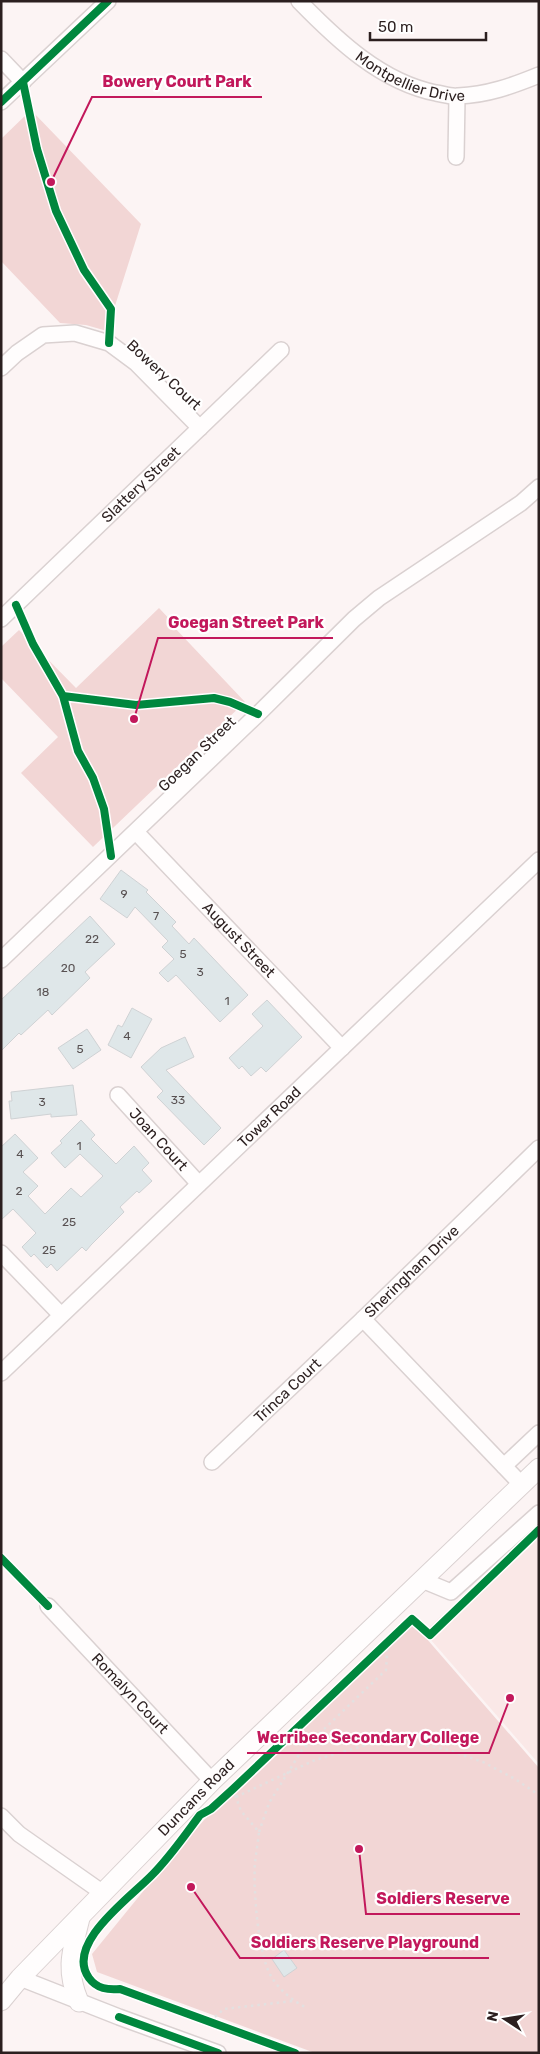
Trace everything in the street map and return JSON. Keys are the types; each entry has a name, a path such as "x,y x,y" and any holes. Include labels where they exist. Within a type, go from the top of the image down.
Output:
{"main road":[{"name":"Duncans Road","path":"1,2001 20,1978 212,1781 539,1468"},
{"path":"79,2002 72,1985 70,1970 80,1917"}],"street":[{"path":"1,102 108,1"},
{"name":"Montpellier Drive","path":"299,1 327,30 383,74 418,89 457,97 500,90 539,75"},
{"path":"1,59 23,82"},
{"path":"456,157 457,97"},
{"name":"Bowery Court","path":"1,368 17,353 43,335 75,333 108,343 136,363 200,428"},
{"name":"Slattery Street","path":"1,619 281,350"},
{"name":"Goegan Street","path":"1,960 136,832 354,618 379,598 521,503 539,487"},
{"name":"August Street","path":"136,832 342,1048"},
{"name":"Tower Road","path":"1,1373 539,860"},
{"name":"Joan Court","path":"118,1095 199,1184"},
{"name":"Sheringham Drive","path":"522,1485 364,1319 539,1148"},
{"path":"1,1253 61,1315"},
{"name":"Trinca Court","path":"212,1462 364,1319"},
{"path":"504,1466 539,1433"},
{"path":"422,1580 451,1592 539,1513"},
{"name":"Romalyn Court","path":"48,1606 212,1781"},
{"path":"1,1816 19,1834 103,1893"},
{"path":"20,1978 200,2050 218,2053"}],"path":[{"path":"378,1652 392,1638"},
{"path":"306,2007 293,2001 272,1979 264,1952 255,1886 255,1863 259,1832 269,1803 302,1750 386,1670 386,1645"},
{"path":"226,1796 315,1760 374,1743 400,1741 445,1749 483,1762 539,1795"},
{"path":"240,1782 235,1793 241,1811 259,1832"},
{"path":"210,2021 224,2009 293,2001"},
{"path":"201,2018 218,2024"}],"shaded area":[{"path":"31,110 141,224 107,331 86,325 60,323 1,261 1,139"},
{"path":"159,608 175,625 174,627 245,702 93,847 21,773 58,737 1,678 1,647 19,630 76,688"},
{"path":"539,1525 539,1764 424,1632"},
{"path":"413,1623 539,1768 539,2053 315,2053 97,1972 92,1954 204,1820"}],"building":[{"path":"121,870 148,890 146,892 176,922 172,926 189,944 194,938 248,995 220,1022 176,975 168,982 159,973 174,959 162,947 168,941 135,907 127,918 100,899"},
{"path":"90,916 115,944 85,972 90,978 52,1015 48,1010 21,1035 19,1033 1,1051 1,1000"},
{"path":"267,1000 302,1037 266,1072 261,1067 251,1076 242,1066 239,1069 229,1058 263,1026 252,1014"},
{"path":"132,1008 152,1019 131,1058 108,1045 118,1025 122,1027"},
{"path":"87,1029 101,1050 73,1069 58,1048"},
{"path":"185,1037 194,1057 166,1070 221,1128 204,1145 157,1097 163,1091 141,1067 161,1048"},
{"path":"73,1085 77,1115 51,1117 51,1114 11,1119 9,1101 12,1101 11,1092"},
{"path":"81,1120 95,1135 91,1139 116,1164 134,1146 149,1163 142,1170 152,1181 139,1193 137,1191 120,1207 124,1212 86,1251 82,1247 57,1271 51,1264 47,1268 34,1254 31,1257 22,1247 36,1233 13,1209 1,1220 1,1147 15,1134 38,1158 23,1172 38,1186 28,1196 45,1214 71,1188 81,1197 103,1176 80,1154 65,1168 51,1153"},
{"path":"284,1950 297,1968 284,1977 272,1959"}],"cycle path":[{"path":"1,102 108,1"},
{"path":"23,82 37,149 56,211 84,270 111,309 109,343"},
{"path":"16,605 33,644 63,696 78,751 93,778 104,809 111,856"},
{"path":"63,696 136,705 214,698 230,702 258,714"},
{"path":"295,2053 120,1989 99,1987 89,1978 84,1965 85,1951 92,1936 103,1922 159,1868 200,1815 211,1809 233,1789 412,1619 430,1635 539,1530"},
{"path":"1,1558 48,1606"},
{"path":"119,2017 218,2053"}],"place":[{"name":"Bowery Court Park","path":"51,182"},
{"name":"Goegan Street Park","path":"134,719"},
{"name":"Werribee Secondary College","path":"510,1698"},
{"name":"Soldiers Reserve","path":"359,1849"},
{"name":"Soldiers Reserve Playground","path":"191,1887"}]}
